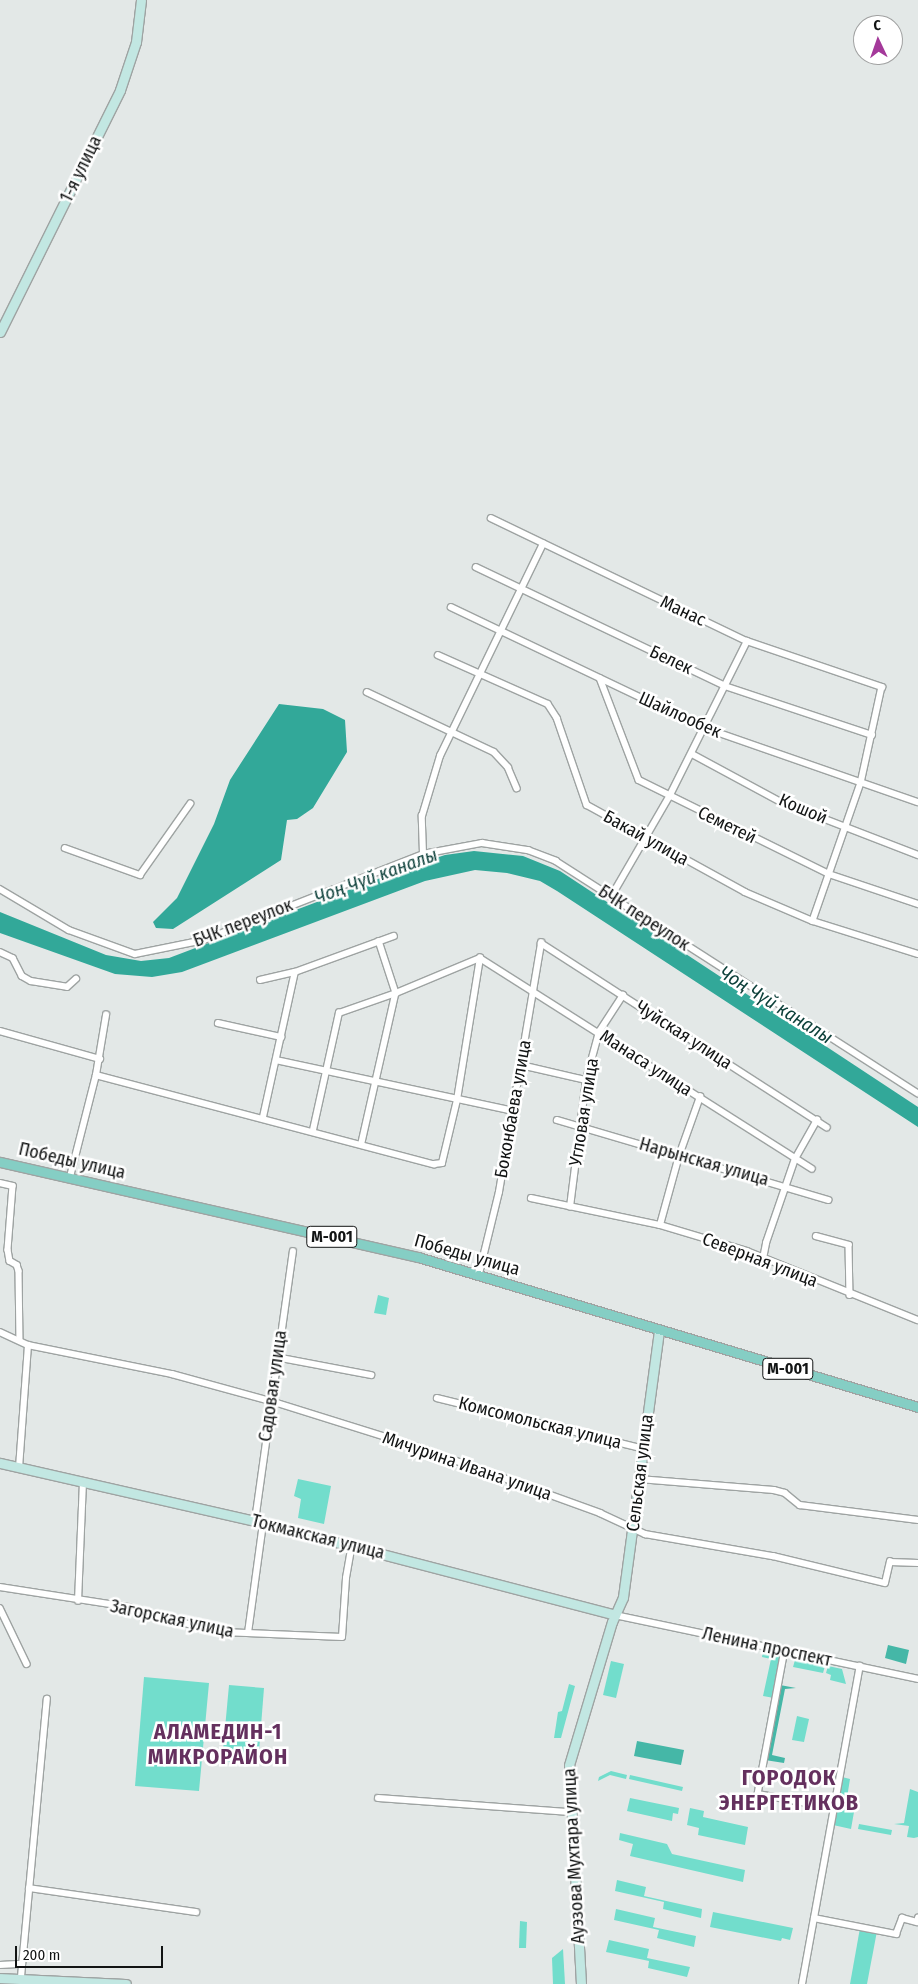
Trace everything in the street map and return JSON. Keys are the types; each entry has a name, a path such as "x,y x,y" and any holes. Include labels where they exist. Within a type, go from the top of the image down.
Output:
{"main road":[{"name":"1-я улица","path":"0,332 120,90 136,42 141,0"},
{"name":"Победы улица","path":"0,1162 479,1274 918,1407"},
{"name":"Сельская улица","path":"615,1615 623,1597 634,1530 659,1330"},
{"path":"0,1463 19,1464"},
{"name":"Токмакская улица","path":"19,1464 83,1482 352,1545 615,1615"},
{"name":"Ауэзова Мухтара улица","path":"582,1984 570,1812 570,1757 615,1615"},
{"path":"0,1978 21,1977 126,1984"}],"street":[{"name":"Манас","path":"491,518 747,641 882,687 872,735"},
{"path":"423,854 422,816 440,756 503,631 543,544"},
{"name":"Белек","path":"476,567 725,686 872,735"},
{"name":"Шайлообек","path":"451,607 705,728 918,802"},
{"path":"611,896 647,838 692,754 747,641"},
{"name":"Бакай улица","path":"438,655 548,704 557,718 588,805 745,892 813,921 918,954"},
{"name":"Семетей","path":"600,678 639,780 669,797 829,874 918,904"},
{"path":"367,692 502,759 517,788"},
{"path":"813,921 844,826 861,783 872,735"},
{"name":"Кошой","path":"692,754 781,802 918,855"},
{"path":"65,848 140,875 190,804"},
{"name":"БЧК переулок","path":"0,889 69,930 135,954 204,940 423,854 482,843 528,850 556,860 918,1093"},
{"path":"260,980 295,972 394,936"},
{"path":"362,1143 393,992 379,941"},
{"name":"Боконбаева улица","path":"479,1274 514,1111 542,943"},
{"name":"Чуйская улица","path":"542,943 827,1127"},
{"path":"0,952 13,958 22,976 31,980 67,987 76,979"},
{"path":"313,1130 339,1013 480,958"},
{"path":"96,1075 313,1130 434,1164 442,1163 457,1100 480,958"},
{"name":"Манаса улица","path":"480,958 812,1169"},
{"path":"263,1117 295,972"},
{"name":"Угловая улица","path":"570,1207 586,1080 599,1032 623,995"},
{"path":"70,1177 100,1059 106,1015"},
{"path":"218,1023 281,1037"},
{"path":"0,1031 100,1059"},
{"path":"276,1060 375,1083 514,1111"},
{"path":"521,1065 586,1080"},
{"path":"660,1225 679,1156 700,1097"},
{"name":"Нарынская улица","path":"557,1120 580,1125 828,1200"},
{"path":"763,1260 766,1242 795,1159 817,1120"},
{"path":"0,1183 13,1186 8,1250 9,1258 19,1271 20,1340"},
{"name":"Северная улица","path":"531,1198 660,1225 747,1251 763,1260 918,1320"},
{"path":"816,1236 849,1246 850,1295"},
{"name":"Садовая улица","path":"248,1633 276,1357 293,1252"},
{"name":"Мичурина Ивана улица","path":"0,1332 20,1340 28,1346 172,1374 271,1400 418,1447 600,1513 634,1530 649,1535 773,1556 885,1583 890,1562 918,1563"},
{"path":"19,1464 28,1346"},
{"path":"276,1357 371,1376"},
{"name":"Комсомольская улица","path":"437,1398 644,1449"},
{"path":"640,1479 774,1490 785,1493 800,1506 918,1520"},
{"path":"78,1601 83,1482"},
{"name":"Загорская улица","path":"0,1587 78,1601 128,1607 137,1612 223,1632 342,1637 346,1578 352,1545"},
{"path":"0,1608 27,1664"},
{"name":"Ленина проспект","path":"615,1615 918,1679"},
{"path":"785,1650 758,1794 834,1808"},
{"path":"802,1984 860,1666"},
{"path":"21,1977 48,1698"},
{"path":"378,1798 570,1812"},
{"path":"29,1888 196,1912"},
{"path":"814,1918 896,1934 902,1918 917,1922 918,1918"},
{"path":"0,1965 22,1964"}],"shaded area":[{"path":"279,704 323,709 345,720 347,752 313,808 297,819 287,820 281,860 173,929 156,928 153,922 177,898 214,824 230,780"},
{"path":"474,851 523,856 560,871 918,1107 918,1127 557,891 540,881 507,873 475,870 425,881 182,972 152,977 115,974 0,933 0,912 106,955 141,961 169,958 415,865 445,855"},
{"path":"378,1295 389,1298 386,1315 374,1313"},
{"path":"298,1479 331,1486 324,1524 298,1518 301,1499 294,1496"},
{"path":"888,1645 909,1650 906,1664 885,1658"},
{"path":"763,1652 783,1656 774,1698 763,1696 771,1659 762,1657"},
{"path":"795,1660 825,1666 823,1673 793,1667"},
{"path":"611,1661 624,1664 616,1698 603,1695"},
{"path":"828,1666 842,1669 846,1684 830,1680 831,1675 826,1673"},
{"path":"144,1677 209,1683 199,1791 135,1786"},
{"path":"569,1684 575,1686 561,1738 554,1738 558,1712 562,1711"},
{"path":"229,1685 264,1688 258,1764 222,1761"},
{"path":"780,1685 796,1688 785,1689 772,1755 785,1758 784,1763 765,1760"},
{"path":"797,1716 809,1719 804,1742 792,1740"},
{"path":"637,1741 684,1750 681,1765 634,1756"},
{"path":"611,1771 627,1775 626,1779 610,1775 598,1781 599,1777"},
{"path":"630,1775 683,1787 682,1791 629,1779"},
{"path":"842,1777 850,1779 845,1810 854,1812 851,1829 833,1825"},
{"path":"910,1789 918,1792 918,1837 914,1838 907,1837 909,1826 894,1824 904,1823"},
{"path":"630,1798 679,1808 678,1814 673,1813 672,1821 627,1811"},
{"path":"690,1808 704,1811 703,1817 748,1827 745,1845 698,1835 699,1828 687,1825"},
{"path":"859,1824 892,1830 891,1835 858,1829"},
{"path":"620,1833 667,1844 672,1854 745,1870 743,1882 630,1856 633,1844 619,1840"},
{"path":"617,1880 646,1887 644,1896 702,1909 701,1918 663,1909 664,1902 615,1891"},
{"path":"616,1909 655,1918 653,1927 696,1936 694,1947 657,1938 659,1930 614,1920"},
{"path":"713,1912 793,1928 790,1940 782,1938 781,1941 710,1927"},
{"path":"520,1921 527,1922 526,1948 519,1948"},
{"path":"860,1928 877,1931 867,1984 850,1984"},
{"path":"609,1940 649,1949 647,1958 690,1967 687,1977 648,1968 649,1961 606,1952"},
{"path":"563,1949 565,1984 553,1984 552,1958"}],"district":[{"name":"АЛАМЕДИН-1 МИКРОРАЙОН","path":"218,1744"},
{"name":"ГОРОДОК ЭНЕРГЕТИКОВ","path":"789,1790"}],"water label":[{"name":"Чоң Чүй каналы","path":"376,876"},
{"name":"Чоң Чүй каналы","path":"776,1005"}]}
